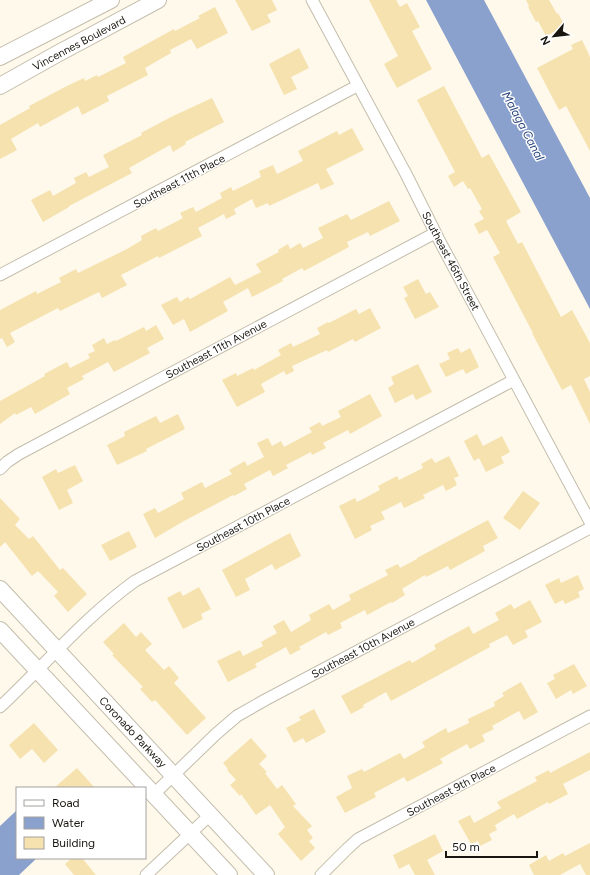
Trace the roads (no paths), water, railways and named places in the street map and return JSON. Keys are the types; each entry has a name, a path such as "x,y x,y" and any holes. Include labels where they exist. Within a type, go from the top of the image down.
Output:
{"street":[{"name":"Vincennes Boulevard","path":"0,57 111,0"},
{"name":"Vincennes Boulevard","path":"0,86 158,0"},
{"name":"Southeast 46th Street","path":"312,0 590,522"},
{"name":"Southeast 11th Place","path":"0,276 357,86"},
{"name":"Southeast 11th Avenue","path":"0,469 7,462 26,450 435,233"},
{"name":"Southeast 10th Place","path":"0,707 95,614 135,581 514,380"},
{"name":"Southeast 10th Avenue","path":"154,794 237,716 590,528"},
{"name":"Coronado Parkway","path":"0,589 266,875"},
{"path":"0,630 229,875"},
{"name":"Southeast 9th Place","path":"321,875 358,839 590,716"},
{"path":"146,875 210,815"}],"water":[{"name":"Malaga Canal","path":"426,0 484,0 590,198 590,309"},
{"path":"16,811 16,859 36,859 19,875 0,875 0,826"}]}
